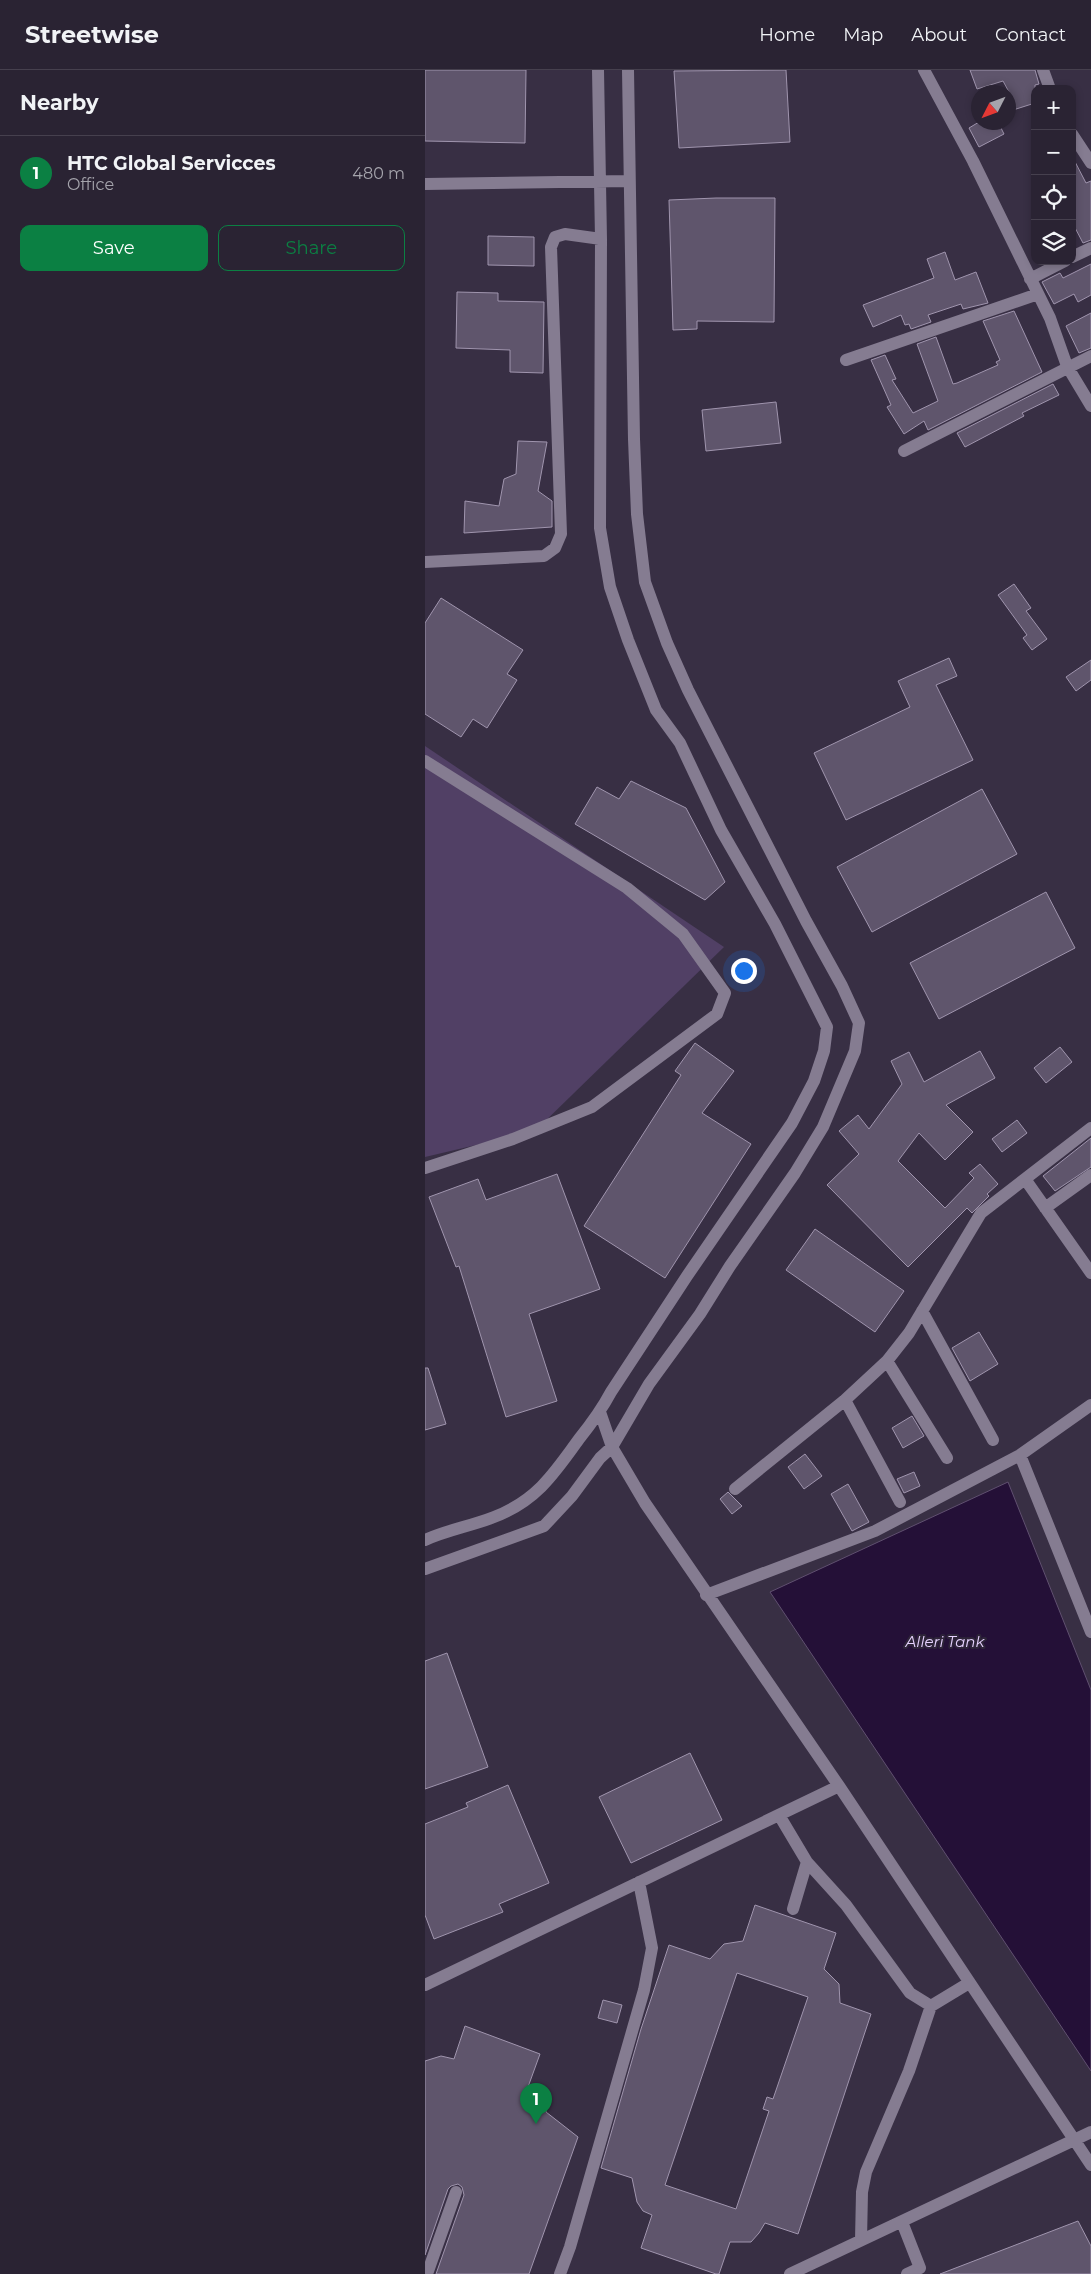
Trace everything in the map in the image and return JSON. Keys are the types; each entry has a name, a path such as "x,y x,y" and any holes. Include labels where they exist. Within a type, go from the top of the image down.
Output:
{"street":[{"path":"425,1540 447,1530 494,1517 529,1499 557,1472 600,1412 611,1392 687,1276 793,1124 814,1081 824,1051 827,1027 775,924 721,830 680,743 656,710 628,640 610,587 600,528 601,239 598,70"},
{"path":"425,1569 544,1526 572,1496 600,1458 612,1447 649,1384 700,1314 730,1266 760,1226 823,1127 855,1051 859,1023 842,986 806,921 688,690 667,643 645,582 637,514 634,439 628,70"},
{"path":"924,70 973,161 1051,318 1067,366 1091,406"},
{"path":"1043,70 1049,85"},
{"path":"1076,140 1091,163"},
{"path":"425,184 629,181"},
{"path":"425,562 544,556 555,548 561,534 551,247 555,237 565,234 601,239"},
{"path":"1076,255 1091,248"},
{"path":"1030,279 1057,265"},
{"path":"846,360 1038,294"},
{"path":"905,451 1067,366 1091,356"},
{"path":"425,761 627,888 683,934 725,993 717,1014 592,1107 513,1139 425,1168"},
{"path":"735,1489 845,1400 887,1360 909,1333 981,1213 1091,1128"},
{"path":"1045,1208 1091,1175"},
{"path":"1025,1179 1089,1264"},
{"path":"922,1312 993,1440"},
{"path":"887,1360 947,1458"},
{"path":"845,1400 900,1502"},
{"path":"707,1595 875,1531 1020,1455 1091,1405"},
{"path":"600,1412 612,1447 645,1503 839,1786 1091,2165"},
{"path":"1020,1455 1091,1632"},
{"path":"425,1985 839,1786"},
{"path":"779,1815 807,1862 846,1905 910,1993 931,2006"},
{"path":"793,1909 807,1862"},
{"path":"560,2274 645,1982 652,1948 639,1882"},
{"path":"861,2240 862,2192 866,2172 909,2071 931,2006 969,1983"},
{"path":"790,2274 1091,2132"},
{"path":"427,2274 456,2192"},
{"path":"902,2222 920,2268 907,2274"}],"shaded area":[{"path":"425,746 724,947 535,1131 425,1157"}],"water":[{"name":"Alleri Tank","path":"1008,1482 1091,1690 1091,2071 770,1592"}],"building":[{"path":"425,70 526,70 525,143 425,141"},
{"path":"786,70 790,142 679,148 674,71"},
{"path":"970,70 1035,70 1039,84 1031,85 1031,104 1016,109 1016,85 1005,85 1003,81 990,85 976,85"},
{"path":"971,127 971,130 1002,130 1004,134 979,147 969,128"},
{"path":"1076,164 1086,183 1091,181 1091,240 1083,243 1076,230"},
{"path":"775,198 774,322 697,321 697,329 673,330 669,200"},
{"path":"488,236 534,237 534,266 488,265"},
{"path":"945,252 955,280 976,272 988,303 963,309 961,304 928,315 931,322 911,329 909,324 905,325 901,315 873,327 863,305 934,278 927,259"},
{"path":"1091,264 1091,295 1078,302 1074,294 1054,304 1042,282 1060,273 1063,278"},
{"path":"457,292 498,293 498,301 544,302 543,373 510,372 510,350 456,348"},
{"path":"1014,311 1042,372 928,430 924,421 904,434 887,407 891,405 871,360 885,355 896,379 892,380 913,413 938,401 917,344 936,337 953,384 957,383 998,365 996,362 1000,360 983,321"},
{"path":"1091,313 1091,348 1079,353 1066,326"},
{"path":"1053,384 1059,395 1022,413 1024,416 965,447 957,433"},
{"path":"776,402 781,443 706,451 702,410"},
{"path":"518,441 547,442 538,491 552,501 552,527 464,533 465,501 499,506 504,479 516,474"},
{"path":"1014,584 1031,608 1026,611 1047,639 1032,650 1023,638 1027,635 998,595"},
{"path":"441,598 523,650 507,674 517,680 487,728 473,719 461,737 425,714 425,623"},
{"path":"949,658 957,676 936,685 973,760 846,820 814,753 910,707 898,681"},
{"path":"1091,660 1091,680 1076,691 1066,677"},
{"path":"631,781 686,808 725,882 705,900 575,824 597,787 619,799"},
{"path":"982,789 1017,854 872,932 837,867"},
{"path":"1046,892 1075,948 939,1019 910,963"},
{"path":"695,1043 734,1071 702,1113 751,1144 665,1278 584,1226 681,1075 675,1071"},
{"path":"1060,1047 1072,1062 1046,1083 1034,1068"},
{"path":"980,1051 995,1078 946,1105 973,1132 945,1160 919,1133 898,1161 945,1208 974,1178 969,1173 980,1164 998,1184 987,1194 989,1196 972,1213 967,1208 908,1267 827,1185 859,1154 839,1131 858,1115 869,1129 902,1084 891,1061 909,1052 924,1082"},
{"path":"1017,1120 1027,1133 1002,1152 992,1139"},
{"path":"1091,1138 1091,1167 1055,1191 1043,1176"},
{"path":"557,1174 600,1289 529,1314 557,1401 506,1417 459,1266 456,1267 429,1197 478,1179 486,1200"},
{"path":"815,1229 904,1291 875,1332 786,1270"},
{"path":"979,1332 998,1364 970,1381 952,1348"},
{"path":"425,1368 428,1368 446,1424 425,1430"},
{"path":"912,1416 924,1436 903,1448 892,1428"},
{"path":"805,1454 822,1476 804,1489 788,1467"},
{"path":"914,1472 920,1486 904,1493 897,1479"},
{"path":"848,1484 869,1522 852,1531 831,1494"},
{"path":"728,1492 742,1506 732,1514 720,1499"},
{"path":"447,1653 488,1767 425,1789 425,1661"},
{"path":"690,1753 722,1820 631,1863 599,1797"},
{"path":"508,1785 549,1883 499,1904 503,1912 434,1939 425,1915 425,1824 468,1807 466,1803"},
{"path":"755,1905 836,1933 824,1969 839,1984 840,2003 871,2014 798,2234 765,2223 751,2242 730,2242 719,2274 716,2274 641,2248 652,2215 643,2211 637,2202 632,2178 601,2168 641,2029 669,1945 710,1959 724,1944 743,1941","holes":["737,1973 808,1997 773,2099 767,2097 763,2109 769,2111 736,2209 665,2185"]},
{"path":"603,2000 622,2005 617,2023 598,2018"},
{"path":"465,2026 540,2054 528,2087 546,2102 546,2112 578,2137 529,2274 436,2274 464,2195 462,2187 458,2184 448,2189 425,2255 425,2061 441,2056 454,2059"},
{"path":"1078,2221 1091,2246 1091,2274 940,2274"}],"place":[{"name":"HTC Global Servicces","path":"536,2124"}]}
